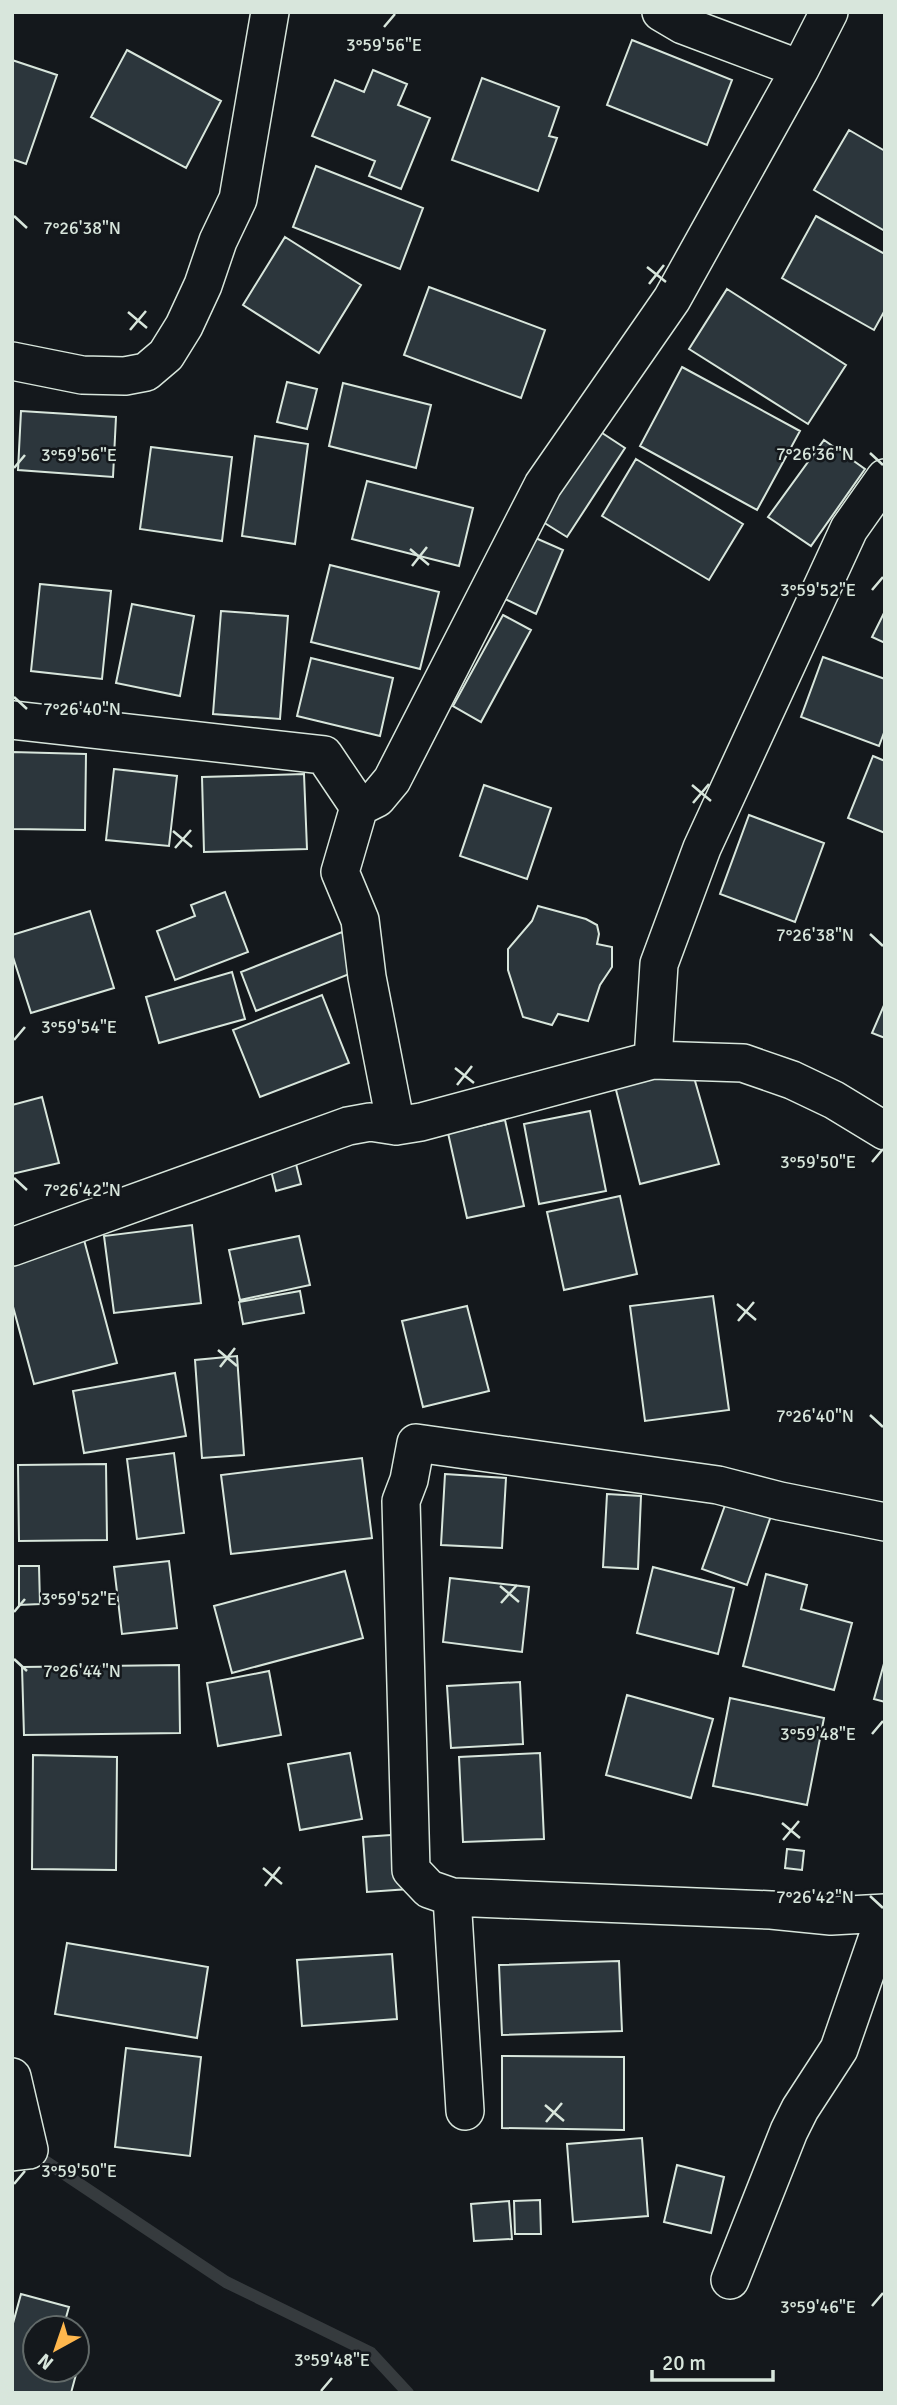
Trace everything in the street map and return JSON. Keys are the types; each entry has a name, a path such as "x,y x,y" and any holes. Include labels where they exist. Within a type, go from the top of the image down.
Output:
{"street":[{"path":"12,361 82,375 125,376 146,372 166,355 184,326 238,199 270,12"},
{"path":"661,12 683,25 800,69"},
{"path":"396,1126 367,976 360,920 340,872 359,807 377,798 392,780 543,485 672,299 829,12"},
{"path":"653,1060 660,964 702,848 849,529 885,478"},
{"path":"12,720 324,755 359,807"},
{"path":"12,1247 348,1126 370,1122 396,1126 421,1122 653,1060 743,1063 792,1080 834,1100 885,1131"},
{"path":"730,2280 789,2131 839,2049 885,1914 831,1916 771,1910 452,1897 429,1889 411,1870 401,1501 409,1480 416,1443 718,1485 780,1501 885,1522"},
{"path":"452,1897 465,2111"},
{"path":"12,2077 29,2150 12,2152"}],"building":[{"path":"632,40 732,80 707,145 607,105"},
{"path":"127,50 221,101 186,168 91,117"},
{"path":"12,60 57,75 26,164 12,159"},
{"path":"373,70 407,84 398,105 430,118 401,189 369,176 375,161 312,136 335,80 364,92"},
{"path":"482,78 559,107 549,136 557,138 538,191 452,160"},
{"path":"849,130 885,151 885,231 814,190"},
{"path":"316,166 423,208 400,269 293,227"},
{"path":"816,216 885,254 885,310 874,330 782,278"},
{"path":"285,237 361,285 319,353 243,305"},
{"path":"429,287 545,330 521,398 404,355"},
{"path":"727,289 846,365 808,424 689,349"},
{"path":"682,367 800,431 757,510 640,446"},
{"path":"287,382 317,389 307,429 277,422"},
{"path":"343,383 431,405 416,468 329,446"},
{"path":"21,411 116,417 113,477 18,470"},
{"path":"593,427 625,448 567,537 535,517"},
{"path":"255,436 308,444 295,544 242,536"},
{"path":"824,440 865,469 811,546 768,517"},
{"path":"151,447 232,457 222,541 140,529"},
{"path":"636,459 743,524 709,580 602,516"},
{"path":"367,481 473,508 459,566 352,539"},
{"path":"531,536 563,550 536,614 503,598"},
{"path":"330,565 439,592 420,669 311,642"},
{"path":"40,584 111,591 102,679 31,671"},
{"path":"132,604 194,616 180,696 116,683"},
{"path":"221,611 288,616 280,719 213,714"},
{"path":"885,611 885,643 872,637"},
{"path":"503,615 531,630 481,722 453,706"},
{"path":"823,657 885,679 885,730 879,746 801,717"},
{"path":"311,658 393,678 380,736 297,716"},
{"path":"12,752 86,754 85,830 12,829"},
{"path":"873,756 885,761 885,833 848,818"},
{"path":"114,769 177,776 169,846 106,840"},
{"path":"304,774 307,849 204,852 202,777"},
{"path":"484,785 551,808 527,879 460,856"},
{"path":"749,815 824,843 795,922 720,894"},
{"path":"225,892 248,952 175,980 157,931 195,916 191,905"},
{"path":"538,906 586,919 597,925 597,944 612,947 612,967 600,985 588,1021 558,1014 552,1025 523,1017 508,970 508,949 532,921"},
{"path":"90,911 114,988 31,1013 12,954 12,935"},
{"path":"342,932 357,971 256,1011 241,972"},
{"path":"232,972 245,1019 159,1043 146,997"},
{"path":"322,995 349,1063 260,1097 233,1030"},
{"path":"885,1003 885,1038 872,1033"},
{"path":"691,1067 719,1164 640,1184 615,1086"},
{"path":"42,1097 59,1163 12,1174 12,1105"},
{"path":"590,1111 606,1191 539,1204 524,1124"},
{"path":"505,1120 524,1206 467,1218 448,1133"},
{"path":"294,1156 301,1184 276,1191 269,1162"},
{"path":"620,1196 637,1274 564,1290 547,1212"},
{"path":"192,1225 201,1303 114,1313 104,1236"},
{"path":"83,1236 117,1363 34,1384 12,1303 12,1255"},
{"path":"299,1236 310,1285 240,1300 229,1250"},
{"path":"300,1291 304,1313 243,1324 239,1302"},
{"path":"713,1296 729,1410 645,1421 630,1306"},
{"path":"467,1306 489,1391 423,1407 402,1321"},
{"path":"237,1356 244,1455 202,1458 195,1360"},
{"path":"175,1373 186,1436 84,1453 73,1391"},
{"path":"174,1453 184,1533 137,1539 127,1459"},
{"path":"362,1458 372,1538 231,1554 221,1475"},
{"path":"106,1464 107,1540 19,1541 18,1465"},
{"path":"445,1474 506,1478 502,1548 441,1545"},
{"path":"607,1494 641,1496 638,1569 603,1567"},
{"path":"728,1497 772,1513 747,1585 702,1569"},
{"path":"169,1561 177,1628 122,1634 114,1567"},
{"path":"19,1566 39,1566 40,1604 19,1605"},
{"path":"653,1567 734,1588 718,1654 637,1633"},
{"path":"345,1571 363,1638 232,1673 214,1606"},
{"path":"766,1574 807,1585 801,1609 852,1623 834,1690 743,1666"},
{"path":"450,1578 529,1587 522,1652 443,1642"},
{"path":"885,1660 885,1702 874,1699"},
{"path":"179,1665 180,1733 24,1735 22,1667"},
{"path":"269,1671 281,1735 218,1746 207,1683"},
{"path":"520,1682 523,1744 451,1748 447,1686"},
{"path":"627,1695 713,1719 691,1798 606,1775"},
{"path":"730,1698 824,1718 807,1805 713,1786"},
{"path":"350,1753 362,1819 300,1830 288,1764"},
{"path":"540,1753 544,1839 463,1842 459,1757"},
{"path":"33,1755 117,1757 116,1870 32,1869"},
{"path":"405,1834 409,1889 367,1892 363,1837"},
{"path":"787,1849 804,1851 802,1870 785,1868"},
{"path":"67,1943 208,1967 197,2038 55,2014"},
{"path":"392,1954 397,2019 302,2026 297,1960"},
{"path":"619,1961 622,2031 502,2035 499,1965"},
{"path":"126,2048 201,2057 190,2156 115,2147"},
{"path":"502,2056 624,2057 624,2130 502,2128"},
{"path":"642,2138 648,2216 573,2222 567,2144"},
{"path":"677,2165 724,2177 711,2233 664,2222"},
{"path":"540,2200 541,2234 515,2234 514,2201"},
{"path":"509,2201 512,2239 474,2241 471,2204"},
{"path":"21,2294 69,2307 67,2314 21,2314 21,2384 73,2384 71,2393 12,2393 12,2327"}],"waterway":[{"path":"30,2151 226,2282 371,2353 408,2393"}]}
